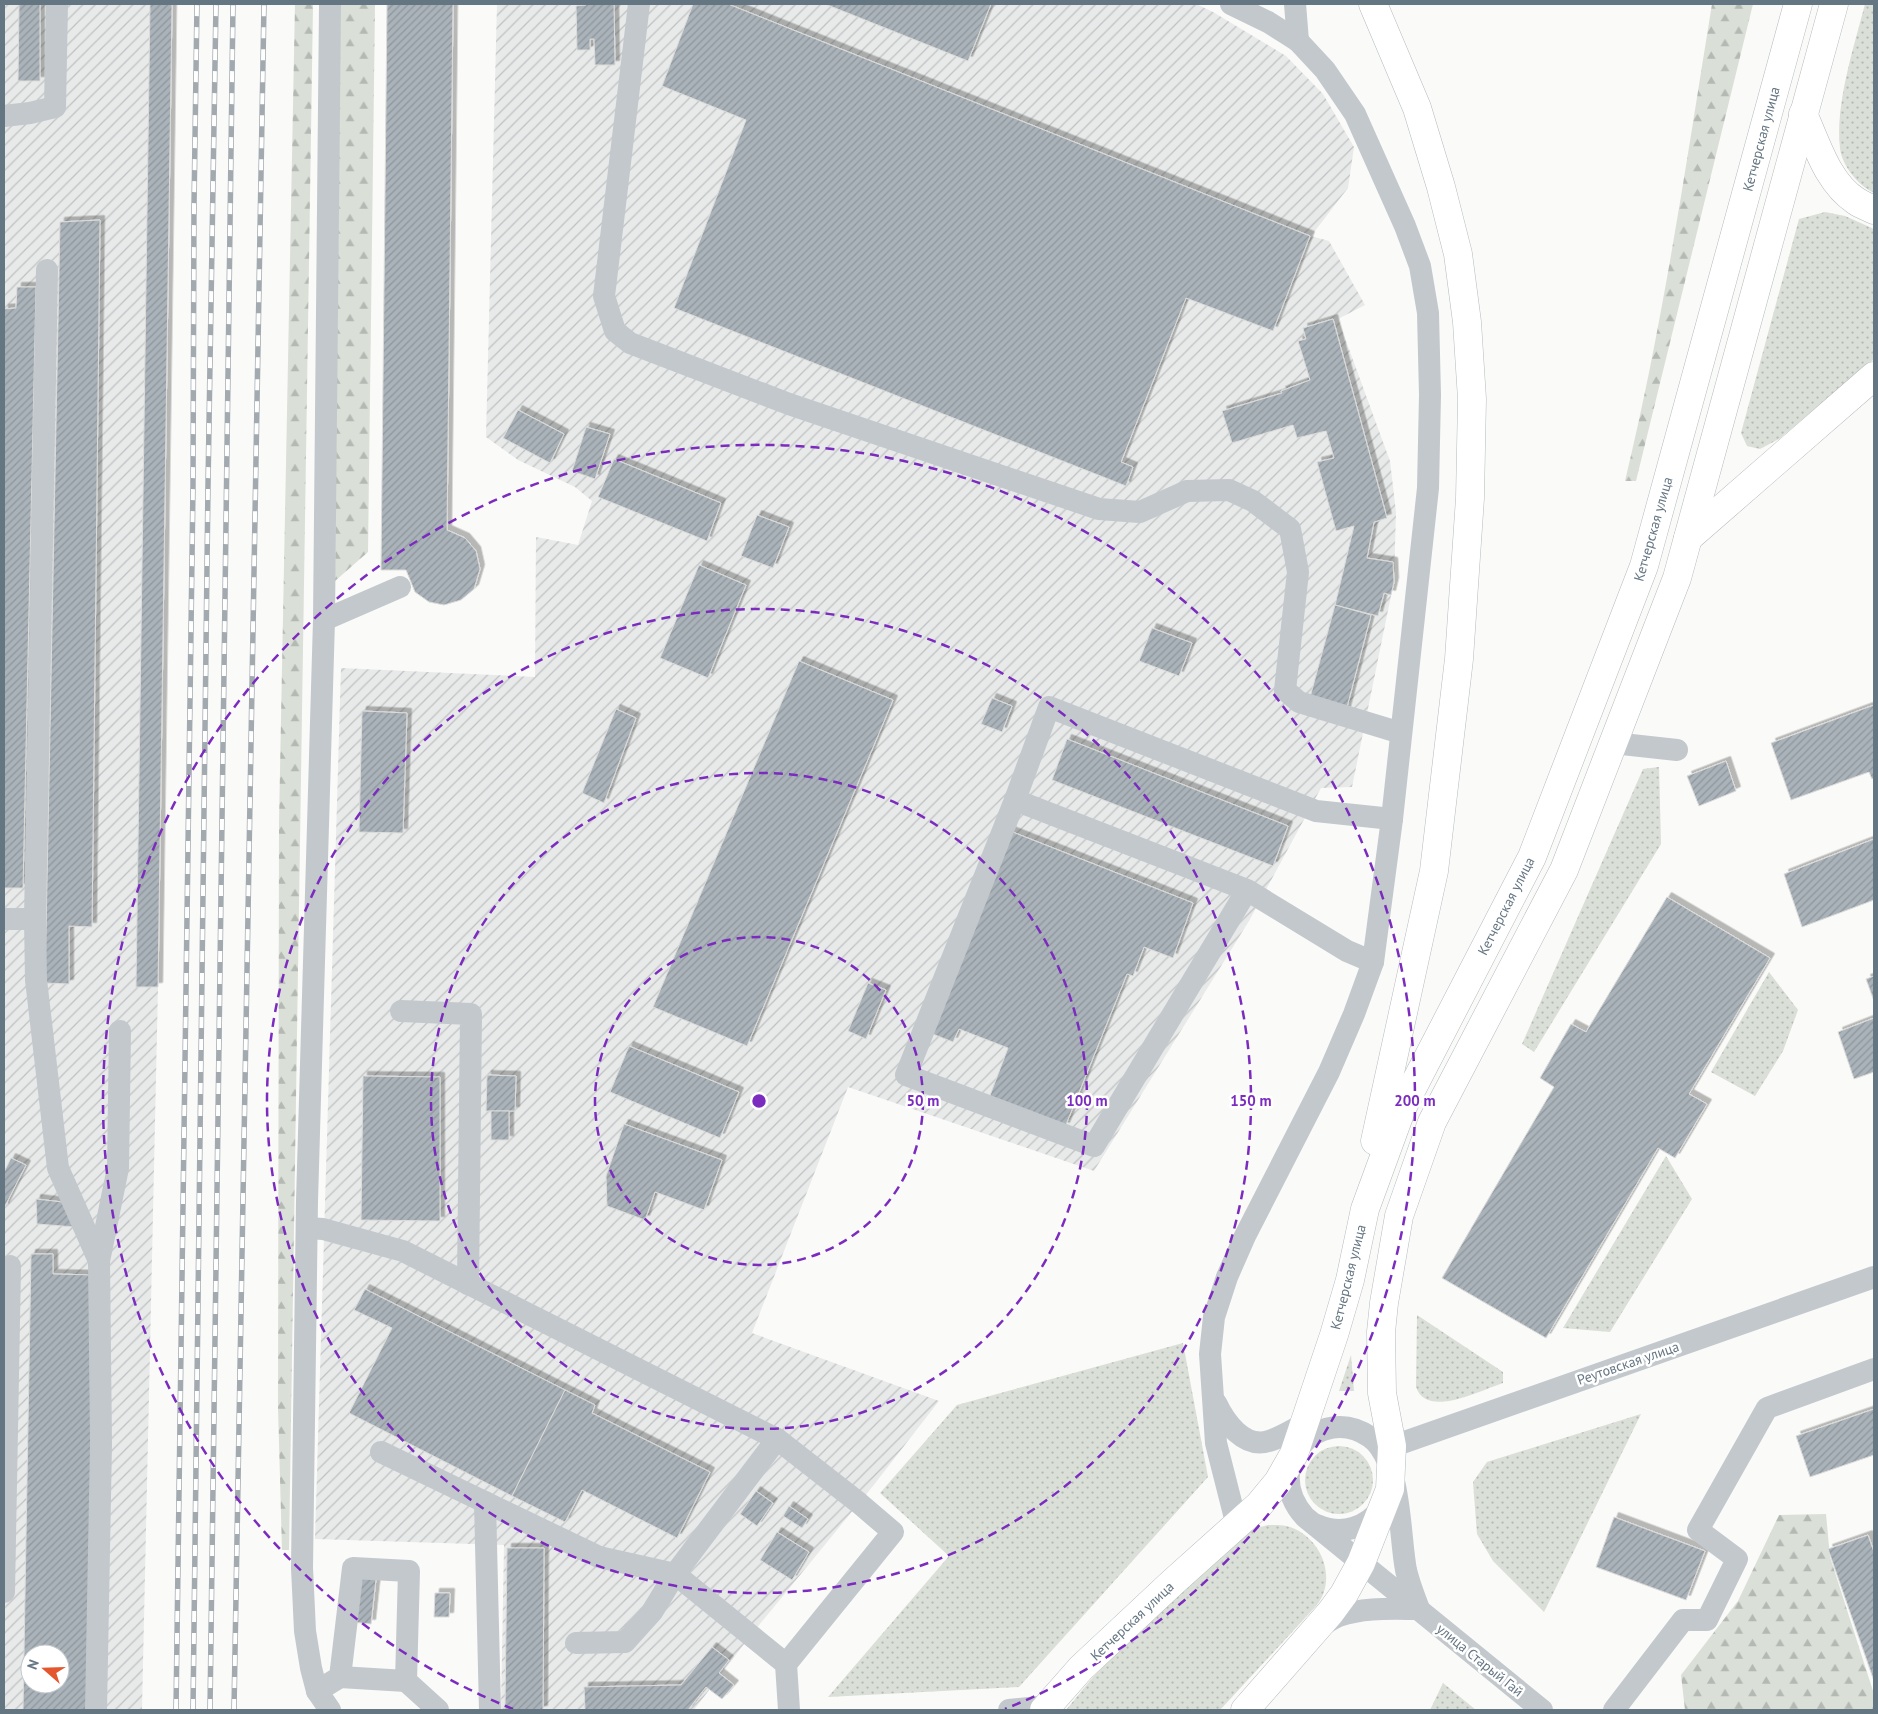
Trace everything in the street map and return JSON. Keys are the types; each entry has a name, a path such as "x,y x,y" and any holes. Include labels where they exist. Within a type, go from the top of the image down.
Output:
{"main road":[{"path":"1365,1209 1377,1127 1434,871 1460,659 1470,498 1472,399 1467,322 1458,254 1442,187 1417,108 1373,4"},
{"name":"Кетчерская улица","path":"1046,1708 1081,1668 1173,1582 1237,1526 1269,1494 1283,1475 1294,1454 1342,1307 1365,1209 1402,1108 1532,857 1644,566 1798,4"},
{"path":"1245,1710 1344,1594 1361,1563 1390,1489 1382,1393 1381,1332 1399,1216 1432,1122 1564,870 1677,578 1834,4"},
{"path":"1803,114 1827,168 1837,184 1856,201 1874,210"},
{"path":"1688,538 1874,376"}],"street":[{"path":"4,116 30,113 55,107 57,4"},
{"path":"330,4 324,620 307,1228 302,1568 305,1631 310,1668 317,1691 330,1710"},
{"path":"639,4 604,296 615,331 630,343 789,404 1098,510 1140,512 1187,491 1229,490 1253,501 1290,529 1298,572 1285,690 1299,702 1401,733"},
{"path":"1231,4 1268,22 1298,42 1326,70 1355,114 1405,226 1420,266 1428,313 1430,395 1428,488 1392,819 1373,962 1354,1014 1328,1072 1245,1236 1227,1277 1216,1310 1211,1336 1210,1354 1216,1443 1237,1526"},
{"path":"1295,4 1298,42"},
{"path":"47,270 35,919 36,980 58,1168 99,1261"},
{"path":"324,620 400,587"},
{"path":"1247,890 1094,1146 906,1075 1015,800 1049,707 1316,810 1392,819"},
{"path":"1613,743 1677,750"},
{"path":"1015,800 1247,890 1347,951 1373,962"},
{"path":"4,919 35,919"},
{"path":"402,1011 471,1014 468,1284"},
{"path":"96,1710 101,1444 99,1261 118,1168 120,1031"},
{"path":"307,1228 323,1229 403,1251 777,1439 893,1532 786,1664 789,1710"},
{"path":"4,1592 10,1266"},
{"name":"Реутовская улица","path":"1388,1457 1874,1277"},
{"path":"1614,1710 1683,1620 1707,1620 1738,1560 1698,1530 1766,1408 1874,1369"},
{"path":"1213,1398 1231,1427 1245,1438 1258,1442 1268,1442 1305,1424"},
{"path":"1294,1454 1304,1442 1315,1434 1329,1428 1341,1427 1370,1437 1388,1457 1399,1510 1406,1571 1419,1610 1387,1608 1355,1612 1339,1616 1316,1629"},
{"path":"576,1643 625,1642 652,1612 675,1574 777,1439"},
{"path":"381,1452 599,1557 675,1574 786,1664"},
{"name":"улица Старый Гай","path":"1294,1454 1289,1469 1289,1489 1293,1500 1305,1517 1542,1710"},
{"path":"485,1502 490,1710"},
{"name":"улица Старый Гай","path":"1305,1517 1323,1528 1345,1530 1366,1523 1375,1516 1385,1502"},
{"path":"340,1678 353,1568 409,1571 406,1681"},
{"path":"317,1691 340,1678 406,1681 438,1710"},
{"path":"1009,1710 1046,1708"}],"shaded area":[{"path":"4,4 172,4 158,987 142,1710 4,1710"},
{"path":"497,4 1196,4 1213,12 1286,56 1323,94 1354,147 1348,188 1311,236 1329,241 1365,305 1338,319 1390,461 1396,512 1394,581 1352,787 1321,788 1249,921 1094,1171 848,1087 752,1333 939,1401 873,1486 751,1635 694,1710 501,1710 504,1545 315,1539 341,668 535,677 536,537 578,545 592,501 575,487 518,460 486,437"}],"green space":[{"path":"295,4 313,4 289,1550 282,1550 278,1407 279,822"},
{"path":"340,4 375,4 368,552 335,581"},
{"path":"1712,4 1753,4 1636,481 1625,481 1639,422 1662,303"},
{"path":"1865,4 1874,4 1874,193 1862,185 1847,168 1841,155 1839,131 1846,76"},
{"path":"1825,212 1845,216 1874,229 1874,359 1779,439 1760,449 1747,446 1741,433 1799,219"},
{"path":"1659,767 1661,844 1534,1052 1522,1044 1643,769"},
{"path":"1769,972 1798,1010 1783,1051 1755,1096 1711,1072"},
{"path":"1666,1156 1692,1199 1610,1332 1563,1328"},
{"path":"1417,1315 1503,1372 1503,1383 1469,1396 1443,1402 1431,1401 1422,1396 1416,1387"},
{"path":"1183,1343 1208,1477 1019,1687 828,1697 949,1556 880,1493 957,1405"},
{"path":"1351,1355 1354,1391 1339,1391"},
{"path":"1641,1414 1544,1612 1493,1561 1477,1534 1473,1482 1487,1462"},
{"path":"1339,1446 1352,1449 1363,1456 1370,1467 1373,1480 1370,1493 1363,1504 1352,1511 1339,1514 1326,1511 1315,1504 1308,1493 1305,1480 1308,1467 1315,1456 1326,1449"},
{"path":"1826,1514 1830,1557 1874,1694 1874,1710 1685,1710 1681,1675 1738,1601 1779,1515"},
{"path":"1268,1525 1295,1529 1313,1543 1324,1563 1326,1585 1317,1605 1220,1710 1066,1710 1093,1677 1200,1567 1253,1529"},
{"path":"1443,1683 1476,1710 1430,1710"}],"building":[{"path":"19,4 40,4 40,81 18,81"},
{"path":"150,4 172,4 158,987 136,987"},
{"path":"387,4 453,4 447,530 465,538 476,551 480,569 474,589 461,600 444,605 429,602 415,592 406,570 381,570"},
{"path":"614,4 615,65 595,65 594,39 590,39 590,50 577,50 576,6"},
{"path":"693,4 728,4 1310,236 1273,331 1186,298 1121,462 1133,467 1126,486 674,308 746,120 662,86"},
{"path":"825,4 991,4 968,61"},
{"path":"100,220 92,927 69,926 69,984 45,983 60,222"},
{"path":"17,287 36,287 23,888 4,888 4,309 16,308"},
{"path":"1333,319 1387,518 1374,522 1367,558 1393,562 1394,582 1391,595 1384,593 1378,616 1335,605 1354,526 1336,531 1317,462 1334,458 1326,431 1297,438 1293,425 1232,443 1222,411 1282,393 1281,391 1310,380 1298,341 1306,339 1303,328"},
{"path":"518,410 564,434 550,463 503,438"},
{"path":"586,427 610,434 595,479 572,471"},
{"path":"614,459 721,503 707,541 598,497"},
{"path":"757,515 789,527 773,568 741,556"},
{"path":"699,565 746,585 708,678 660,658"},
{"path":"1335,605 1371,615 1346,711 1309,701"},
{"path":"1152,628 1192,643 1179,676 1139,661"},
{"path":"799,661 893,700 747,1046 653,1007"},
{"path":"992,698 1012,706 1002,732 981,724"},
{"path":"1874,705 1874,778 1872,779 1869,772 1791,800 1771,743"},
{"path":"616,709 636,718 604,803 582,793"},
{"path":"362,711 407,713 403,833 359,832"},
{"path":"1067,739 1288,826 1273,866 1052,780"},
{"path":"1726,761 1736,791 1699,806 1687,776"},
{"path":"1010,831 1193,903 1173,958 1144,947 1133,976 1127,974 1065,1127 989,1098 1008,1048 959,1029 953,1042 930,1033"},
{"path":"1874,839 1874,900 1802,927 1784,874"},
{"path":"1667,897 1770,958 1689,1094 1707,1104 1675,1158 1658,1148 1546,1338 1442,1278 1554,1087 1540,1078 1571,1024 1586,1032"},
{"path":"1874,976 1874,1001 1866,979"},
{"path":"868,983 886,990 866,1039 848,1031"},
{"path":"1874,1018 1874,1072 1854,1079 1838,1032"},
{"path":"629,1046 739,1092 720,1138 610,1092"},
{"path":"487,1075 516,1076 515,1111 486,1111"},
{"path":"363,1076 440,1077 440,1221 361,1220"},
{"path":"491,1111 509,1111 509,1140 491,1140"},
{"path":"624,1124 722,1160 704,1210 655,1192 645,1220 607,1206 606,1176"},
{"path":"11,1158 26,1165 4,1208 4,1172"},
{"path":"36,1199 62,1202 75,1227 37,1224"},
{"path":"31,1254 53,1254 53,1274 94,1275 87,1710 23,1710 23,1694 70,1694 70,1644 24,1644"},
{"path":"365,1289 565,1390 512,1496 349,1413 392,1328 354,1310"},
{"path":"565,1390 595,1405 592,1413 710,1472 677,1538 582,1490 565,1522 512,1496"},
{"path":"1874,1409 1874,1455 1810,1477 1796,1436"},
{"path":"756,1491 773,1503 757,1526 740,1514"},
{"path":"789,1506 808,1519 802,1528 783,1516"},
{"path":"1614,1517 1705,1551 1686,1600 1596,1567"},
{"path":"777,1532 809,1552 792,1580 760,1560"},
{"path":"1868,1535 1874,1552 1874,1681 1828,1549"},
{"path":"507,1548 544,1548 543,1710 505,1710"},
{"path":"356,1577 376,1579 371,1624 351,1622"},
{"path":"435,1593 450,1593 449,1617 434,1617"},
{"path":"712,1647 729,1660 719,1673 734,1685 722,1699 706,1687 688,1710 585,1710 584,1687 681,1685"}],"railway":[{"path":"176,1710 193,486 197,4"},
{"path":"193,1710 208,485 216,4"},
{"path":"210,1710 233,4"},
{"path":"234,1710 264,4"}]}
